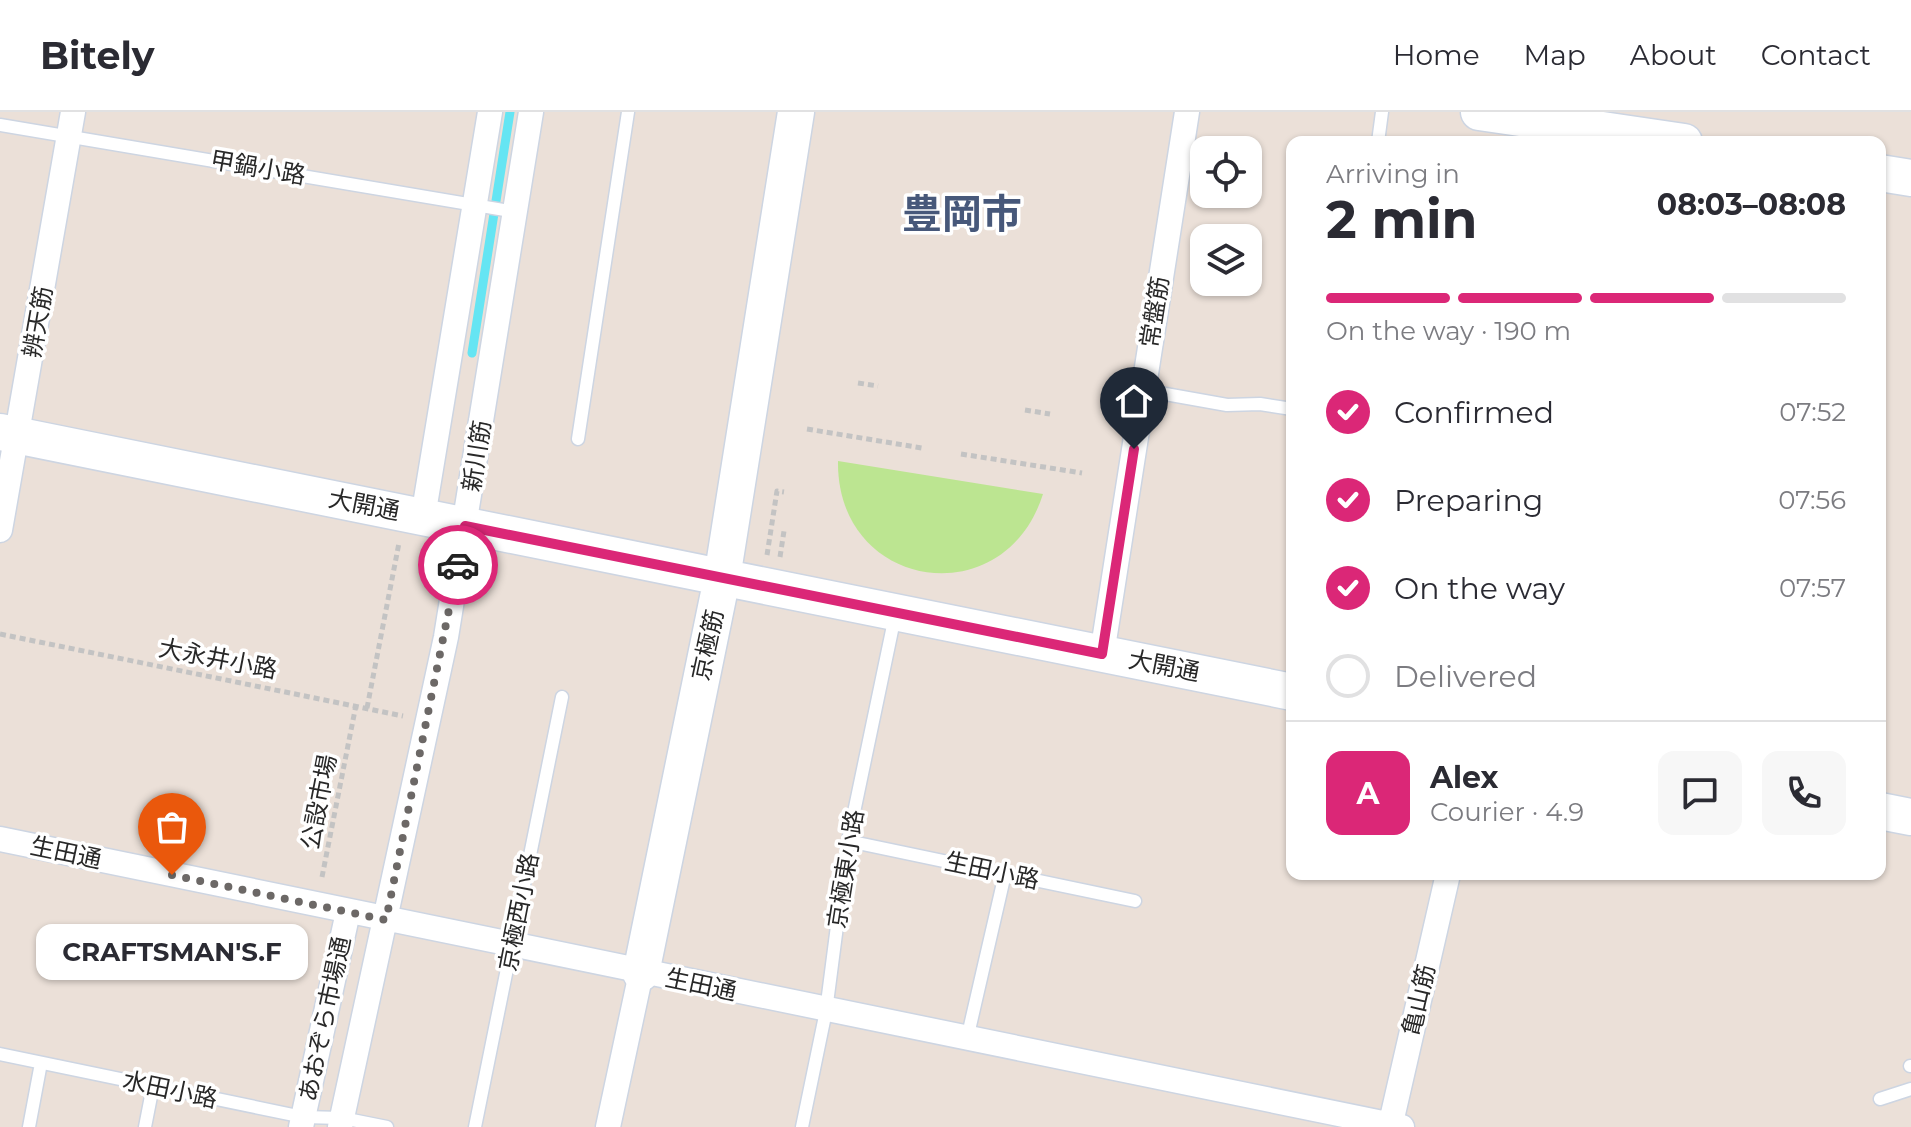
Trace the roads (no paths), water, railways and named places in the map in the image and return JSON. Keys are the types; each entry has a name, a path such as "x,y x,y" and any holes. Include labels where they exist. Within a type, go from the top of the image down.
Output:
{"street":[{"name":"新川筋","path":"411,530 478,205 490,112"},
{"name":"新川筋","path":"341,1122 428,721 465,526 512,211 531,112"},
{"name":"京極筋","path":"608,1127 722,578 796,112"},
{"name":"常盤筋","path":"1102,654 1187,112"},
{"path":"1492,113 1656,136"},
{"name":"辨天筋","path":"0,530 9,434 71,124"},
{"path":"1886,174 1911,178"},
{"name":"大開通","path":"9,434 411,530 465,526 1286,691"},
{"path":"1886,812 1911,817"},
{"name":"生田通","path":"0,839 1394,1126"},
{"name":"亀山筋","path":"1394,1126 1447,880"},
{"name":"あおぞら市場通","path":"302,1122 348,912"}],"lane":[{"path":"578,439 628,112"},
{"path":"1379,136 1382,112"},
{"name":"甲鍋小路","path":"0,125 71,124 512,211"},
{"path":"1143,390 1227,405 1260,404 1286,408"},
{"name":"京極東小路","path":"802,1127 826,1011 848,841 895,612"},
{"name":"京極西小路","path":"475,1127 562,697"},
{"name":"生田小路","path":"848,841 1135,901"},
{"path":"967,1039 1005,874"},
{"name":"水田小路","path":"0,1054 302,1122 387,1127"},
{"path":"29,1127 41,1063"},
{"path":"145,1127 153,1086"},
{"path":"1880,1099 1911,1089"}],"waterway":[{"path":"472,353 510,112"}],"place":[{"name":"CRAFTSMAN'S.F","path":"172,875"}],"district":[{"name":"豊岡市","path":"962,214"}]}
